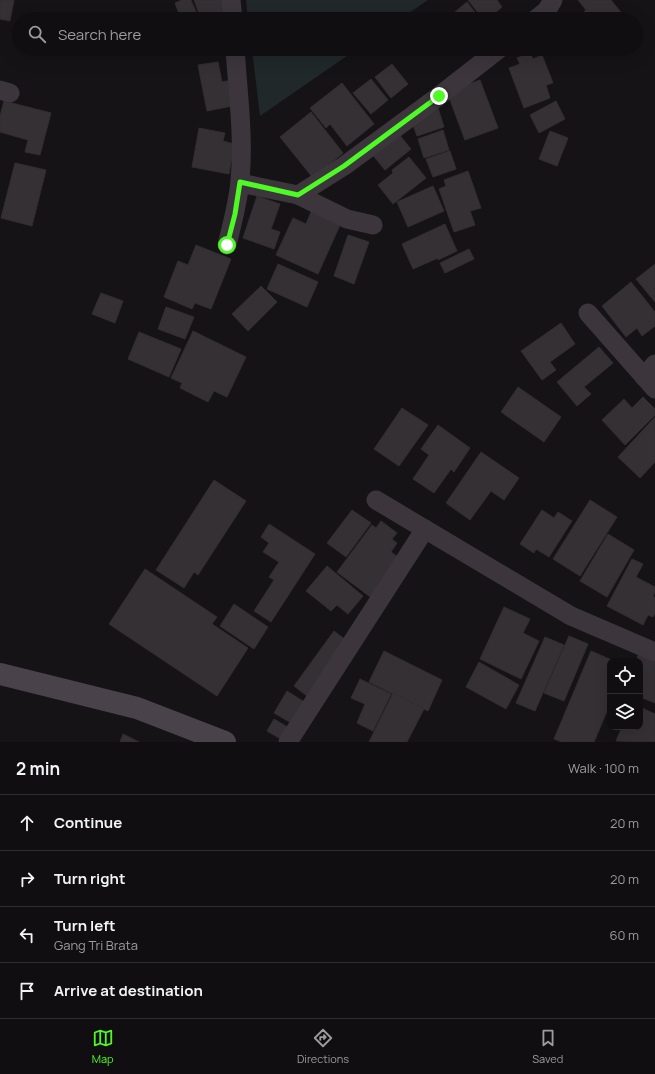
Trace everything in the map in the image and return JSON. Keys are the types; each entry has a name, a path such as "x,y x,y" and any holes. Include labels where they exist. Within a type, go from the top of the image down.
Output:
{"street":[{"path":"231,0 232,12"},
{"path":"545,12 553,0"},
{"path":"227,245 235,214 240,182 240,115 236,56"},
{"path":"298,195 344,166 439,96 490,56"},
{"path":"240,182 298,195 347,219 372,225"},
{"path":"588,313 651,377"},
{"path":"376,500 571,616 655,652"},
{"path":"288,742 425,529"},
{"path":"0,674 137,708 224,742"}],"shaded area":[{"path":"246,0 428,0 410,12 247,12"},
{"path":"253,56 347,56 260,116"}],"building":[{"path":"0,0 14,0 10,21 0,19"},
{"path":"182,0 191,0 196,12 178,12 175,3"},
{"path":"194,0 228,0 231,9 222,12 198,12"},
{"path":"468,0 497,0 502,7 496,12 477,12"},
{"path":"578,0 611,0 620,11 584,12 586,10"},
{"path":"467,2 475,12 455,12"},
{"path":"522,56 532,56 533,59 542,56 553,83 546,85 550,98 524,108 509,68 520,64 517,58"},
{"path":"218,62 222,82 232,80 237,105 207,111 198,65"},
{"path":"392,64 408,84 391,98 375,77"},
{"path":"371,79 388,100 371,114 353,93"},
{"path":"480,80 498,128 465,140 447,92"},
{"path":"342,83 374,124 347,146 330,124 326,128 310,108"},
{"path":"4,101 51,113 40,155 25,152 28,140 0,132 0,116"},
{"path":"556,101 565,119 539,133 530,115"},
{"path":"438,108 444,127 417,136 410,117"},
{"path":"311,112 343,153 313,178 280,137"},
{"path":"199,128 225,133 223,141 234,144 229,174 192,167"},
{"path":"443,130 449,150 424,158 418,139"},
{"path":"550,131 568,138 557,166 539,159"},
{"path":"397,132 411,149 385,170 371,153"},
{"path":"450,151 456,169 433,177 426,159"},
{"path":"409,157 426,178 393,204 378,185 393,173 392,170"},
{"path":"15,163 46,170 32,226 1,218"},
{"path":"468,171 481,208 470,211 475,225 454,232 439,189 446,186 444,180"},
{"path":"433,186 444,211 408,227 397,202"},
{"path":"257,196 280,204 271,229 280,232 274,249 243,238"},
{"path":"312,210 341,223 318,274 276,255 293,218 306,224"},
{"path":"445,224 457,251 413,269 402,244"},
{"path":"348,235 369,242 354,284 334,276"},
{"path":"196,245 231,259 211,309 195,303 192,309 164,297 178,261 188,265"},
{"path":"469,249 474,259 445,273 440,263"},
{"path":"278,264 318,282 307,307 267,289"},
{"path":"655,264 655,302 636,279"},
{"path":"631,282 655,312 655,326 642,336 637,328 626,337 602,306"},
{"path":"261,286 277,302 248,331 232,314"},
{"path":"101,293 123,301 115,323 92,314"},
{"path":"166,307 194,317 185,339 158,329"},
{"path":"561,323 575,344 550,362 556,370 542,380 521,351"},
{"path":"193,331 246,357 227,397 214,391 208,402 180,388 182,383 171,378"},
{"path":"139,332 181,349 169,377 128,359"},
{"path":"599,347 613,363 584,387 591,394 577,406 557,382"},
{"path":"518,387 561,417 544,442 501,412"},
{"path":"643,397 655,409 655,415 625,445 602,420 624,399 632,408"},
{"path":"402,408 428,425 399,466 374,449"},
{"path":"655,417 655,462 640,478 618,457"},
{"path":"438,425 470,448 454,472 451,469 434,493 413,479 429,455 421,449"},
{"path":"481,452 519,478 504,500 491,491 470,520 446,503"},
{"path":"214,480 246,501 198,575 194,572 184,588 156,570"},
{"path":"590,500 617,517 580,576 553,559"},
{"path":"352,510 371,523 346,557 327,543"},
{"path":"542,510 554,518 558,512 572,521 549,557 536,549 534,553 520,544"},
{"path":"381,521 397,533 392,539 397,543 391,552 402,560 373,599 337,572 372,525 376,528"},
{"path":"269,524 315,554 271,622 254,611 274,580 269,577 279,562 263,552 269,543 261,537"},
{"path":"608,534 634,550 607,597 580,581"},
{"path":"632,559 643,564 636,577 655,587 653,596 655,598 655,613 653,617 648,615 643,625 607,606"},
{"path":"327,566 363,596 348,614 337,605 331,611 306,591"},
{"path":"145,569 217,617 212,624 248,648 217,696 109,624"},
{"path":"234,604 268,627 254,649 220,626"},
{"path":"504,607 530,619 523,633 539,641 521,679 480,659"},
{"path":"334,631 347,641 307,696 294,686"},
{"path":"569,636 588,644 564,701 544,693"},
{"path":"545,637 564,645 535,711 516,703"},
{"path":"640,650 655,656 655,703 643,698 643,658 637,658"},
{"path":"384,651 442,680 428,711 369,682"},
{"path":"591,651 607,658 607,711 594,742 562,742 554,739"},
{"path":"479,662 519,685 506,709 466,687"},
{"path":"360,679 391,694 373,731 357,723 365,704 351,698"},
{"path":"287,691 306,703 293,724 274,713"},
{"path":"393,693 424,709 407,742 369,742"},
{"path":"643,708 655,714 655,742 616,741 621,730 643,730"},
{"path":"274,719 291,729 284,741 267,731"},
{"path":"123,734 139,742 120,742"}],"route":[{"path":"227,245 235,214 240,182 298,195 344,166 439,96"}]}
